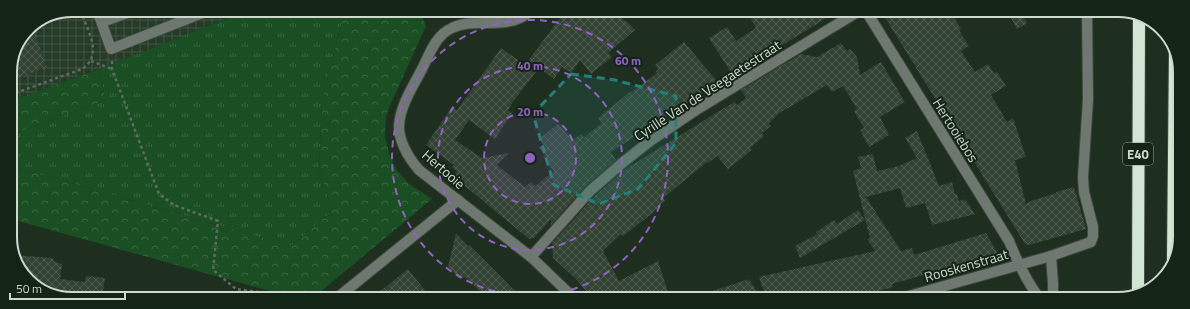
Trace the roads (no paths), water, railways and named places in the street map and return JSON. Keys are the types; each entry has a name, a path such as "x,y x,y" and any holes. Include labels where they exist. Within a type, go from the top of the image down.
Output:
{"highway":[{"name":"E40","path":"1138,288 1139,21"}],"street":[{"path":"100,17 111,49 192,17"},
{"path":"102,22 116,17"},
{"name":"Hertooie","path":"521,17 508,22 464,24 453,27 444,33 435,43 404,105 399,126 402,144 409,158 419,170 531,257 568,292"},
{"name":"Cyrille Van de Veegaetestraat","path":"531,257 590,191 650,141 696,110 849,17"},
{"name":"Hertooiebos","path":"870,17 1009,241 1019,265"},
{"name":"Rooskenstraat","path":"923,292 1051,256 1091,242 1093,227 1084,192 1083,177 1088,98 1087,17"},
{"path":"344,292 458,200"},
{"path":"1051,256 1053,292"},
{"name":"Rooskenstraat","path":"1019,265 1034,292"}]}
